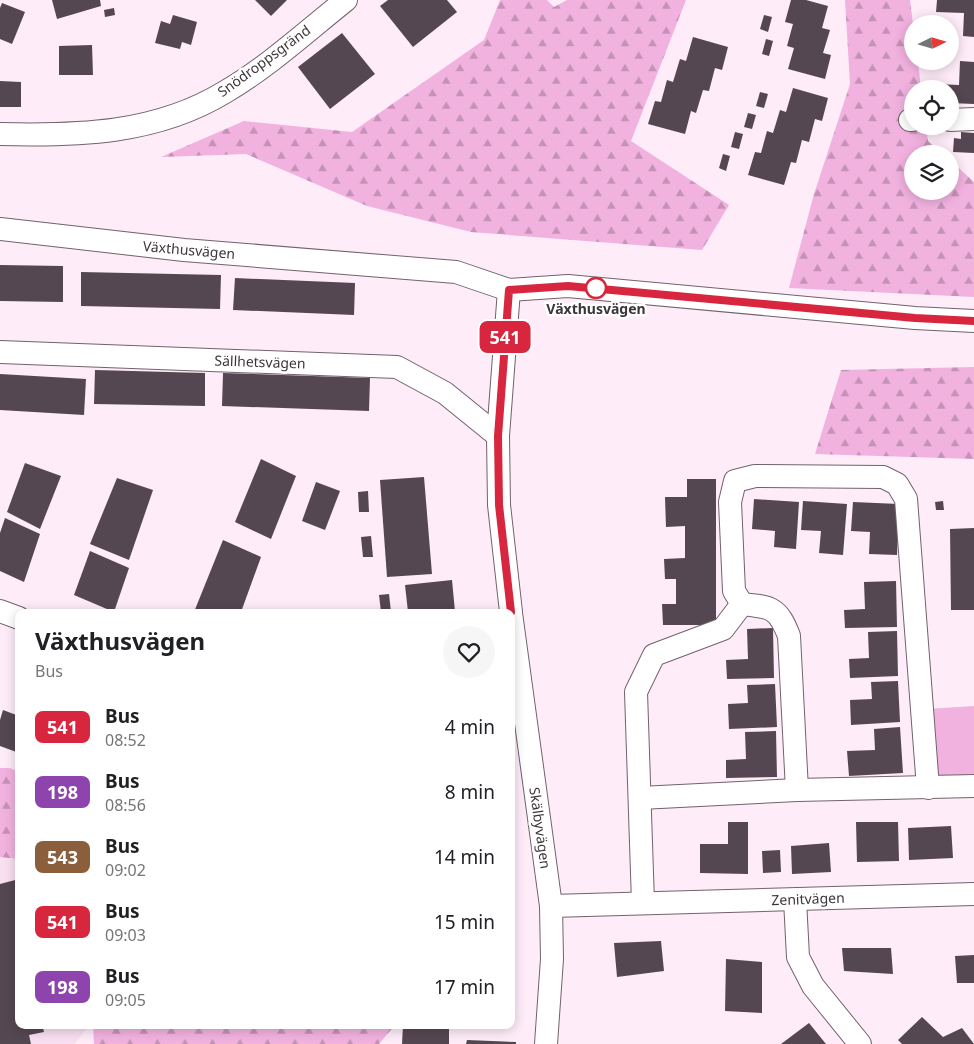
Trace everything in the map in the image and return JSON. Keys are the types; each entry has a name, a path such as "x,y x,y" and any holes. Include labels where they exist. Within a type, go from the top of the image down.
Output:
{"street":[{"name":"Snödroppsgränd","path":"0,134 102,133 159,121 184,112 233,87 346,0"},
{"path":"959,120 974,119"},
{"name":"Växthusvägen","path":"0,229 184,250 456,272 509,290 568,286 915,318 974,321"},
{"name":"Skälbyvägen","path":"509,290 498,436 499,505 511,609"},
{"name":"Sällhetsvägen","path":"0,352 397,367 445,393 498,436"},
{"path":"742,604 734,591 730,502 735,481 755,476 883,477 897,484 906,499 928,788"},
{"path":"643,903 636,692 654,655 723,629 742,604"},
{"path":"742,604 769,607 782,617 789,636 797,790"},
{"path":"0,611 15,617"},
{"name":"Skälbyvägen","path":"515,678 520,759 551,906 552,959 546,1044"},
{"path":"640,798 797,790 974,786"},
{"name":"Zenitvägen","path":"551,906 974,894"},
{"path":"795,900 798,957 813,986 860,1044"}],"shaded area":[{"path":"15,822 15,1029 86,1029 75,1044 0,1044 0,824"}],"green space":[{"path":"500,0 547,0 554,7 567,0 686,0 631,141 729,205 702,250 471,232 367,206 246,154 161,157 244,121 352,132 484,40"},
{"path":"845,0 910,0 912,15 904,15 904,70 919,70 920,80 904,80 904,135 927,135 928,141 933,145 904,145 904,200 959,200 959,168 974,182 974,297 789,288 814,194 850,84"},
{"path":"974,367 974,459 815,454 841,370"},
{"path":"974,706 974,775 941,777 932,769 926,709"},
{"path":"0,768 10,768 15,770 15,859 0,857"},
{"path":"93,1029 392,1029 379,1044 94,1044"}],"building":[{"path":"52,0 100,0 101,6 57,19"},
{"path":"255,0 287,0 271,16"},
{"path":"388,0 447,0 457,12 413,47 380,6"},
{"path":"791,0 806,0 828,6 822,28 830,30 823,53 831,55 825,79 788,69 794,48 787,46 793,24 785,22"},
{"path":"937,0 974,0 974,37 963,36 964,13 936,12"},
{"path":"2,3 25,12 12,44 0,39 0,8"},
{"path":"114,8 115,15 105,17 104,10"},
{"path":"173,15 197,22 191,45 182,42 180,49 155,43 161,21 170,24"},
{"path":"764,15 772,17 768,32 760,29"},
{"path":"342,33 375,74 330,109 298,67"},
{"path":"693,37 728,47 722,70 715,68 709,91 703,90 696,113 691,111 685,134 648,124 655,101 661,102 667,80 673,82 680,59 686,61"},
{"path":"766,39 773,41 769,56 762,54"},
{"path":"92,45 93,75 59,75 59,46"},
{"path":"960,61 974,62 974,104 959,103"},
{"path":"0,81 21,82 21,107 0,107"},
{"path":"793,88 828,98 822,121 815,119 809,142 802,140 796,163 791,162 784,185 748,175 755,152 761,153 767,131 773,133 780,110 786,112"},
{"path":"760,92 768,94 764,108 756,106"},
{"path":"748,113 756,115 752,129 744,127"},
{"path":"735,132 743,134 739,149 731,147"},
{"path":"961,132 974,133 974,153 959,152 959,145 954,145 954,138 961,139"},
{"path":"723,154 730,156 726,171 719,168"},
{"path":"0,265 63,266 63,302 0,301"},
{"path":"81,272 221,275 220,309 81,306"},
{"path":"235,278 355,283 354,315 233,310"},
{"path":"95,370 205,373 205,406 94,404"},
{"path":"223,373 370,378 369,411 222,406"},
{"path":"0,374 86,379 84,415 0,410"},
{"path":"261,459 296,476 271,539 235,522"},
{"path":"25,463 61,476 40,529 7,512"},
{"path":"424,477 432,574 387,577 380,480"},
{"path":"117,478 153,490 129,560 90,544"},
{"path":"687,479 716,479 716,625 663,625 662,604 676,604 676,579 665,579 664,559 685,558 685,526 666,527 665,497 687,497"},
{"path":"316,482 340,491 325,530 302,521"},
{"path":"368,491 369,512 359,512 358,492"},
{"path":"754,499 799,502 796,549 774,547 775,531 752,529"},
{"path":"803,501 847,504 843,555 819,553 821,531 801,530"},
{"path":"943,501 944,510 936,510 935,502"},
{"path":"853,502 899,504 897,555 869,554 870,532 851,531"},
{"path":"5,518 40,534 24,582 0,571 0,533"},
{"path":"974,528 974,610 951,610 950,529"},
{"path":"371,536 373,557 363,557 361,537"},
{"path":"223,540 261,557 242,609 195,609"},
{"path":"90,551 129,568 115,609 107,609 74,595"},
{"path":"452,580 455,609 408,609 405,585"},
{"path":"896,581 897,627 845,628 844,610 865,609 864,582"},
{"path":"389,594 391,609 381,609 379,595"},
{"path":"773,628 774,678 727,679 726,660 748,659 747,629"},
{"path":"897,631 898,676 850,678 849,659 869,658 868,632"},
{"path":"898,681 900,722 851,725 850,700 872,699 871,682"},
{"path":"775,684 777,727 729,729 728,704 748,703 747,685"},
{"path":"3,710 15,714 15,752 0,746 0,720"},
{"path":"900,727 903,773 849,776 847,751 875,750 874,729"},
{"path":"776,731 777,777 726,778 726,760 746,759 745,732"},
{"path":"728,822 748,822 748,874 700,873 700,844 728,844"},
{"path":"856,822 898,822 899,861 857,862"},
{"path":"951,826 953,858 909,860 908,828"},
{"path":"829,843 831,872 792,874 791,846"},
{"path":"780,850 781,872 763,873 762,851"},
{"path":"15,880 15,1029 43,1029 44,1032 29,1035 31,1044 0,1044 0,884"},
{"path":"661,941 664,971 617,977 614,943"},
{"path":"842,948 891,948 893,974 844,971"},
{"path":"974,955 974,983 957,983 955,956"},
{"path":"726,959 762,962 762,1013 725,1011"},
{"path":"922,1017 943,1037 962,1028 974,1044 902,1044 898,1040"},
{"path":"809,1023 826,1044 781,1044"},
{"path":"403,1029 449,1029 449,1044 402,1044"},
{"path":"467,1040 516,1042 516,1044 466,1044"}],"bus line":[{"name":"541","path":"511,609 499,505 498,436 509,290 568,286 915,318 974,321"}],"place":[{"name":"Växthusvägen","path":"596,288"}]}
